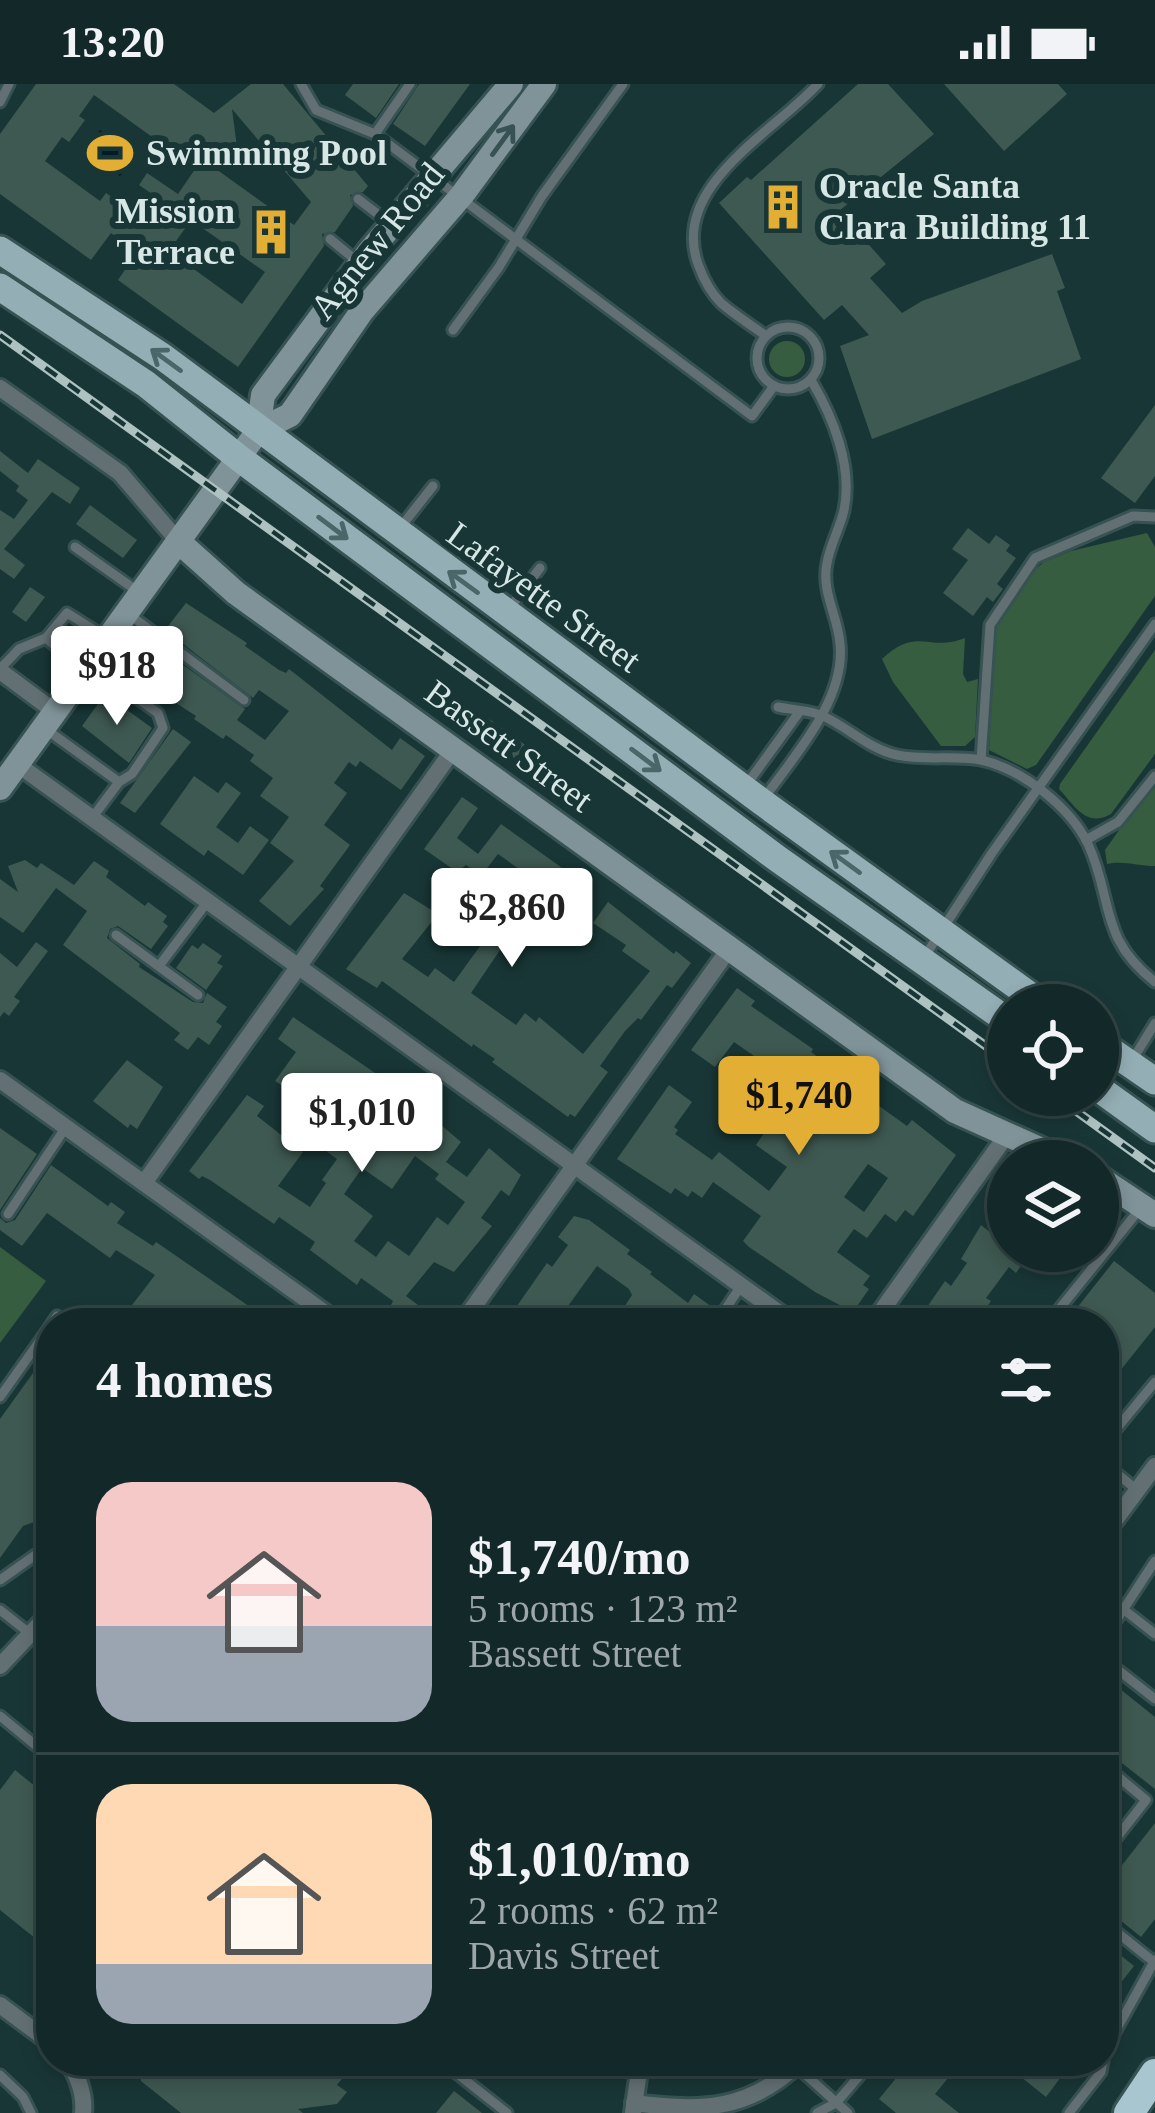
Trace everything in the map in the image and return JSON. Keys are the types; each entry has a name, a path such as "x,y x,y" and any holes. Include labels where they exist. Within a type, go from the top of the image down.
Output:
{"highway":[{"path":"1130,2113 1155,2074"}],"main road":[{"name":"Lafayette Street","path":"0,250 163,357 1014,984"},
{"name":"Lafayette Street","path":"0,287 146,384 778,859 987,1006"},
{"path":"1119,1056 1155,1082"},
{"path":"1119,1103 1155,1129"}],"street":[{"name":"Agnew Road","path":"0,788 258,431 263,395 392,225 511,84"},
{"name":"Agnew Road","path":"258,431 290,416 362,311 462,195 544,84"},
{"name":"Bassett Street","path":"0,388 120,473 179,542 236,593 955,1111 1016,1140"},
{"path":"0,670 49,719"},
{"path":"144,1183 453,750"},
{"path":"17,764 772,1308"},
{"path":"473,1308 729,949"},
{"path":"0,1080 319,1308"},
{"path":"884,1308 1006,1136"},
{"path":"1119,1191 1148,1211"},
{"path":"1119,1513 1155,1466"},
{"path":"0,1666 36,1625"},
{"path":"0,2005 36,2032"},
{"path":"76,2076 83,2113"},
{"path":"638,2076 633,2108 700,2110 754,2095 780,2076"}],"lane":[{"path":"0,102 9,84"},
{"path":"301,84 316,110 375,134 462,195 512,240 752,416 774,386"},
{"path":"375,134 410,84"},
{"path":"453,330 623,84"},
{"path":"766,336 718,301 703,278 692,248 700,201 726,165 818,84"},
{"path":"358,199 392,225"},
{"path":"330,238 361,265"},
{"path":"783,327 810,336 819,362 811,380 794,389 774,386 760,373 760,344 766,336 783,327"},
{"path":"753,795 820,715 842,662 840,637 827,598 826,566 847,488 828,408 811,380"},
{"path":"396,532 433,487"},
{"path":"981,760 990,625 1035,558 1133,516 1155,517"},
{"path":"75,547 244,700"},
{"path":"506,614 540,568"},
{"path":"0,670 19,649 46,638 70,612 107,638"},
{"path":"923,959 1155,624"},
{"path":"46,638 158,713 162,722 163,728 132,774 118,782 92,818"},
{"path":"778,707 820,715 896,755 981,760 1037,789 1064,810 1086,840 1112,932 1128,957 1155,982"},
{"path":"753,795 800,711"},
{"path":"49,719 118,782"},
{"path":"1086,840 1118,823 1155,776"},
{"path":"158,966 208,901"},
{"path":"116,935 198,995"},
{"path":"1130,1064 1155,1023"},
{"path":"8,1214 66,1127"},
{"path":"1061,1308 1148,1211"},
{"path":"726,1308 741,1286"},
{"path":"0,1396 36,1346"},
{"path":"1119,1426 1155,1382"},
{"path":"1119,1475 1137,1490"},
{"path":"0,1580 36,1555"},
{"path":"1119,1614 1155,1561"},
{"path":"1123,1609 1155,1634"},
{"path":"0,1610 28,1632"},
{"path":"1119,1671 1155,1699"},
{"path":"0,1716 36,1746"},
{"path":"1119,1777 1147,1800 1119,1835"},
{"path":"1119,1934 1154,1961 1119,2025"},
{"path":"0,2074 23,2097 31,2113"},
{"path":"460,2076 507,2113"},
{"path":"810,2076 848,2113"},
{"path":"817,2113 836,2103 859,2076"},
{"path":"1069,2113 1098,2076"}],"green space":[{"path":"787,341 800,346 805,359 800,372 787,377 774,372 769,359 774,346"},
{"path":"1147,533 1155,547 1155,596 1036,765 1027,769 989,750 996,627 1031,573 1071,551"},
{"path":"965,638 963,674 967,682 978,679 975,737 965,746 941,746 893,682 882,659 905,643"},
{"path":"1155,650 1155,754 1111,814 1088,817 1059,789 1060,784"},
{"path":"1155,779 1155,866 1107,864 1105,850"},
{"path":"0,1247 46,1281 0,1343"}],"water":[{"name":"Swimming Pool","path":"100,130 136,155 120,176 85,152"}],"building":[{"path":"36,84 174,84 214,113 251,84 283,84 368,186 350,195 353,206 335,232 322,234 324,246 238,367 118,280 137,252 111,233 91,260 0,194 0,134","holes":["94,95 177,155 237,147 232,109 311,202 294,225 202,159 178,194 147,173 139,185 152,194 137,215 106,193 100,201 45,161 62,137 69,142 85,120 79,116","191,220 265,272 242,304 169,251"]},
{"path":"353,84 399,84 376,118 345,95"},
{"path":"419,84 470,84 425,146 393,124"},
{"path":"858,84 888,84 934,134 839,211 886,264 870,278 902,313 922,301 1052,254 1065,288 1057,291 1081,359 872,439 840,346 869,335 842,305 824,320 719,203"},
{"path":"944,84 1058,84 1067,94 1004,151"},
{"path":"1155,405 1155,476 1135,503 1101,478"},
{"path":"0,451 28,473 38,459 80,488 70,504 52,492 4,549 25,565 14,579 0,569 0,510 14,519 28,500 0,471"},
{"path":"90,505 137,540 123,558 76,524"},
{"path":"968,528 989,544 996,535 1010,545 1006,551 1016,558 997,584 1003,589 993,602 987,597 973,616 943,593 968,560 952,549"},
{"path":"30,587 45,597 26,622 12,612"},
{"path":"186,603 279,670 286,673 289,669 392,750 400,738 425,756 401,790 360,761 356,767 349,762 334,783 347,793 324,825 350,845 320,886 324,889 290,926 259,901 294,861 270,843 289,817 260,796 273,778 250,761 254,755 226,735 223,739 133,675 155,645 245,709 237,720 265,740 289,711 259,690 253,698 165,630"},
{"path":"105,694 152,728 129,763 82,726"},
{"path":"488,718 528,747 518,761 478,733"},
{"path":"173,729 191,742 135,813 120,803"},
{"path":"194,776 218,793 226,782 241,793 216,827 238,843 250,826 269,840 243,875 208,850 204,856 160,824"},
{"path":"462,797 478,808 457,838 478,854 501,824 576,878 538,922 525,913 471,993 516,1025 525,1013 536,1022 539,1017 583,1054 650,971 622,951 626,945 593,923 608,902 691,963 641,1020 625,1031 600,1066 608,1072 575,1117 568,1117 492,1062 495,1059 382,981 377,988 346,969 404,893 438,914 402,959 428,977 435,968 454,982 496,924 483,915 493,902 506,912 524,888 511,879 519,869 498,854 481,876 466,865 457,872 424,849"},
{"path":"25,860 37,868 41,863 74,885 94,861 109,871 106,877 167,916 163,922 168,926 151,949 118,926 110,929 107,938 139,967 193,1002 203,1003 207,993 227,1007 216,1022 222,1026 209,1045 198,1037 188,1050 174,1040 180,1033 63,945 87,911 56,888 23,933 0,917 0,879 18,892 8,866"},
{"path":"36,942 48,951 14,997 20,1001 9,1016 4,1012 0,1017 0,953 17,967"},
{"path":"203,943 222,956 217,963 223,966 206,990 176,968 192,945 198,949"},
{"path":"737,988 755,1001 751,1006 811,1052 873,1091 868,1098 907,1126 912,1120 956,1155 913,1216 905,1210 896,1222 885,1214 867,1238 854,1229 837,1252 870,1276 863,1285 869,1289 856,1308 845,1308 815,1292 749,1247 743,1241 761,1216 713,1182 702,1198 692,1191 688,1197 675,1188 671,1194 617,1159 669,1085 692,1102 674,1127 675,1134 712,1160 719,1152 769,1191 787,1167 756,1145 770,1124 802,1147 826,1115 801,1096 809,1084 789,1070 766,1103 776,1111 765,1124 745,1109 771,1068 734,1042 715,1067 691,1050","holes":["868,1164 888,1178 864,1212 844,1197"]},
{"path":"293,1017 431,1111 461,1142 446,1162 467,1177 489,1148 521,1175 509,1196 501,1190 481,1218 492,1226 454,1272 434,1262 406,1296 422,1308 390,1308 393,1301 361,1278 357,1285 310,1250 315,1242 279,1217 274,1224 189,1171 247,1095 264,1106 257,1116 303,1152 278,1186 310,1207 337,1159 314,1142 331,1118 318,1110 322,1104 292,1083 288,1089 275,1081 296,1052 278,1039","holes":["415,1156 439,1174 435,1179 465,1202 448,1225 437,1217 409,1256 388,1241 376,1257 354,1241 373,1216 344,1194 362,1168 392,1189"]},
{"path":"127,1060 163,1087 137,1129 130,1124 128,1128 93,1101"},
{"path":"0,1128 37,1154 0,1210"},
{"path":"51,1165 108,1206 111,1202 125,1212 117,1223 153,1246 156,1242 252,1308 130,1308 155,1275 116,1250 110,1258 47,1213 22,1246 0,1230 0,1218 6,1223 15,1220"},
{"path":"574,1216 589,1220 688,1303 694,1294 714,1308 624,1308 632,1295 629,1289 597,1266 567,1308 516,1308 547,1263 552,1267 568,1245 558,1237"},
{"path":"981,1225 987,1230 987,1272 1005,1272 986,1298 991,1301 986,1308 926,1308 945,1281 951,1286 967,1263 961,1259"},
{"path":"1119,1265 1155,1293 1155,1327 1119,1372 1119,1308 1077,1308 1105,1272 1119,1272"},
{"path":"36,1369 36,1521 23,1526 0,1558 0,1419"},
{"path":"1119,1690 1155,1717 1155,1789 1119,1761"},
{"path":"15,1770 36,1787 36,1939 0,1910 0,1790"},
{"path":"1155,1823 1155,1919 1141,1937 1119,1919 1119,1869"},
{"path":"1119,1954 1134,1966 1119,1985"},
{"path":"140,2076 344,2076 337,2085 347,2092 337,2104 298,2109 303,2113 181,2113"},
{"path":"898,2076 950,2076 935,2094 959,2113 896,2113 879,2099"},
{"path":"1020,2076 1062,2076 1046,2097"},
{"path":"454,2091 482,2113 436,2113"}],"railway":[{"path":"0,335 987,1047"},
{"path":"1083,1116 1155,1168"}],"place":[{"name":"Swimming Pool","path":"110,153"},
{"name":"Oracle Santa Clara Building 11","path":"783,207"},
{"name":"Mission Terrace","path":"271,232"}]}
